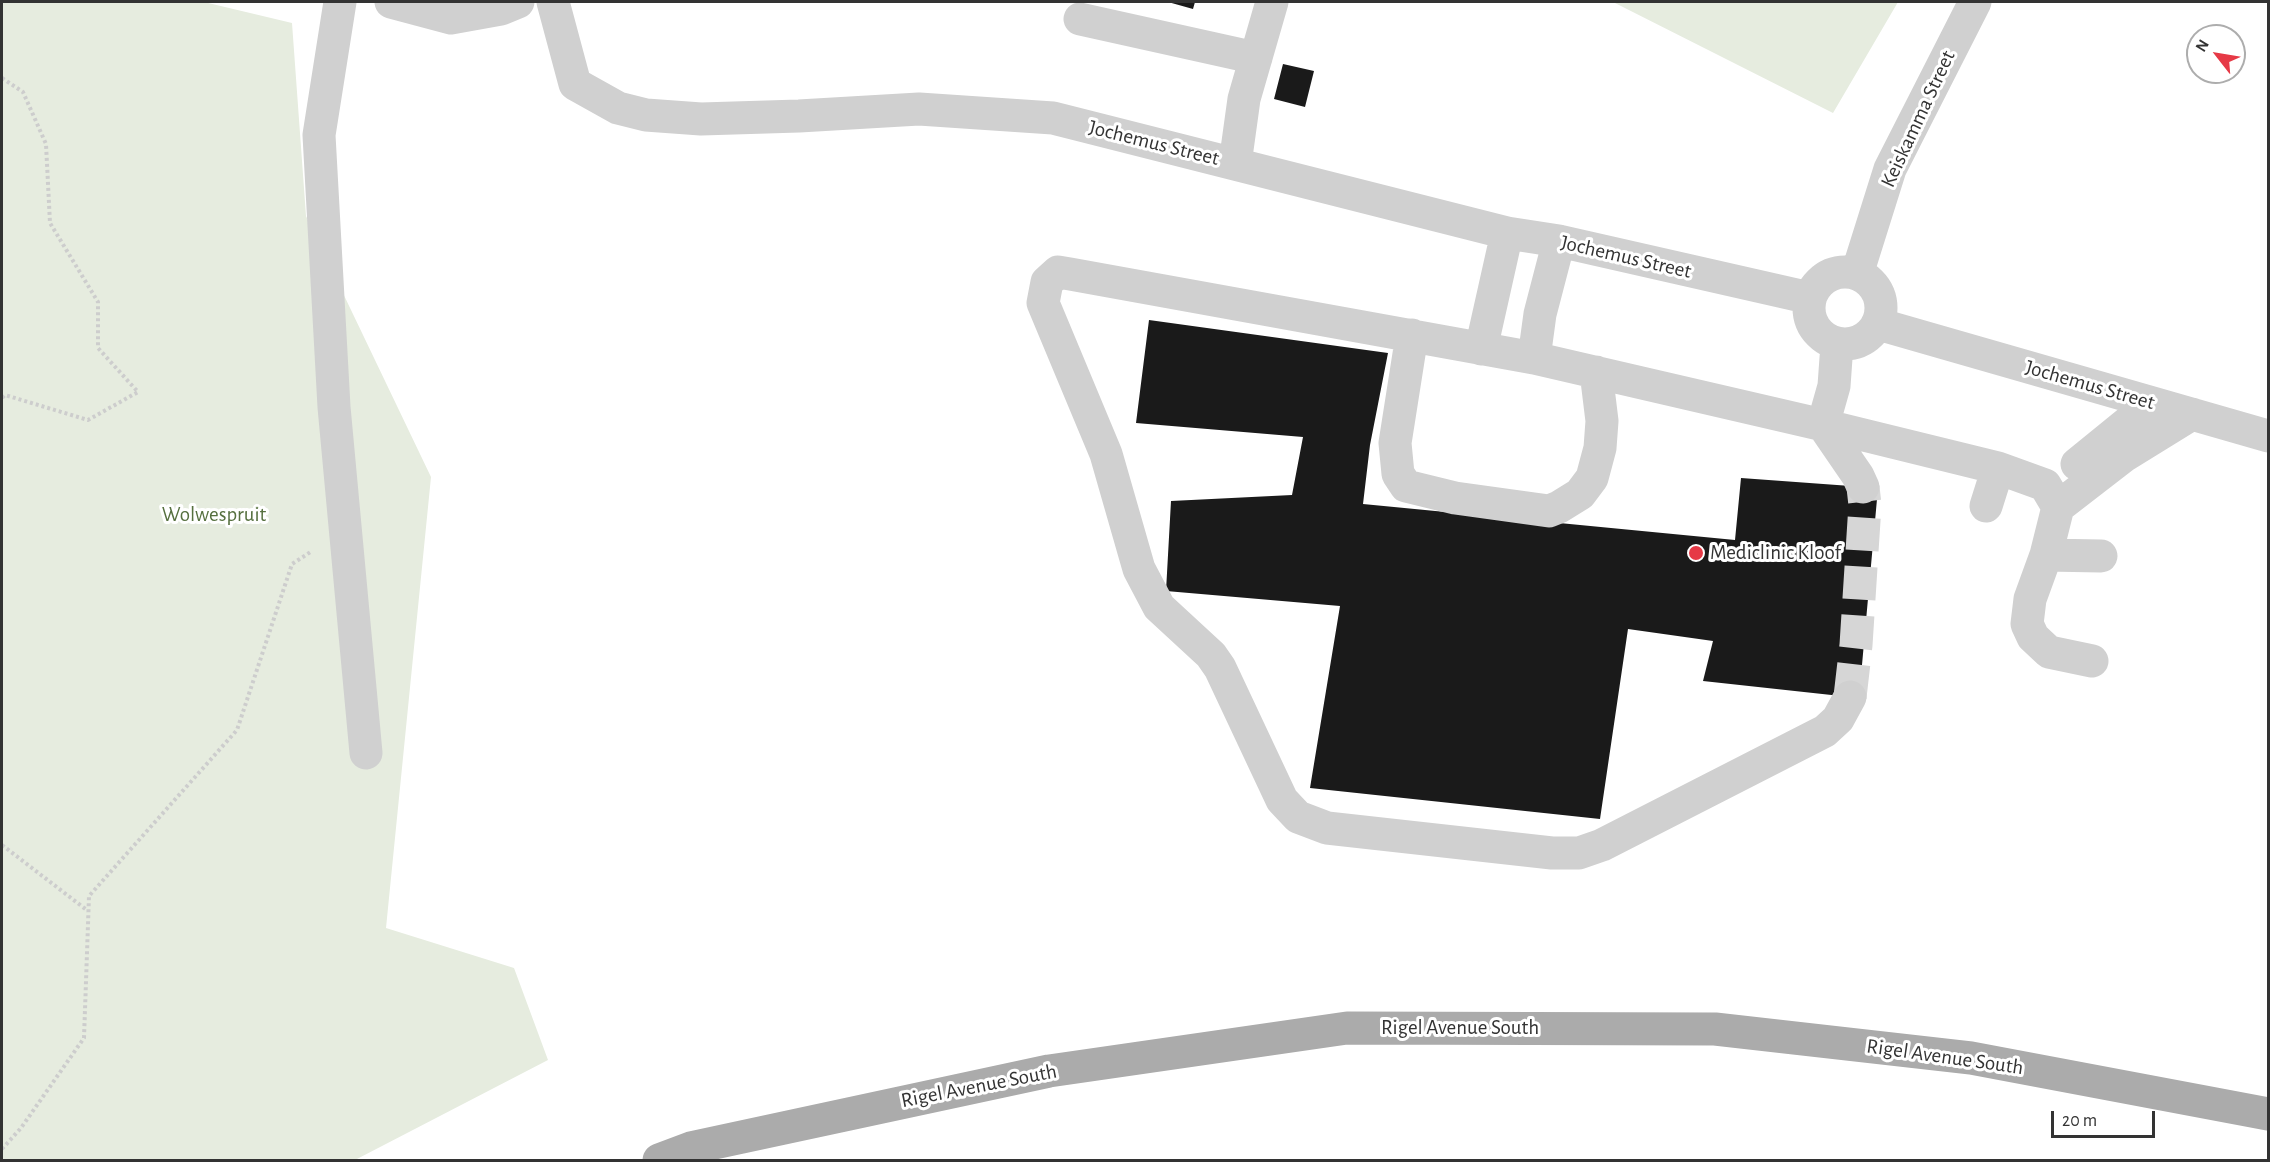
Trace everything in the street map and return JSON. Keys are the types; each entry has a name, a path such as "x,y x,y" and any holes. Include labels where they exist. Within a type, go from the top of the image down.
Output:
{"main road":[{"name":"Rigel Avenue South","path":"659,1161 691,1148 1049,1071 1347,1028 1714,1029 1971,1058 2268,1114"}],"street":[{"path":"340,2 319,135 334,407 366,753"},
{"path":"391,2 451,18 501,9 518,2"},
{"name":"Jochemus Street","path":"553,2 575,84 618,108 646,115 701,118 799,116 919,109 1053,118 1507,233 1559,241 1810,298"},
{"path":"1235,164 1244,99 1272,2"},
{"name":"Keiskamma Street","path":"1857,274 1890,169 1975,2"},
{"path":"1080,19 1256,58"},
{"path":"1481,350 1507,233"},
{"path":"1534,358 1540,314 1559,241"},
{"path":"1850,697 1838,720 1825,731 1602,845 1579,853 1552,853 1327,828 1298,817 1282,800 1220,668 1211,655 1159,607 1139,570 1106,454 1043,303 1047,282 1058,272 1070,273 1534,358 1998,468 2051,496"},
{"path":"1840,273 1857,274 1868,279 1881,300 1878,324 1871,334 1850,345 1826,340 1811,322 1808,310 1810,298 1823,279 1840,273"},
{"name":"Jochemus Street","path":"1878,324 2268,436"},
{"path":"1412,334 1395,443 1398,474 1406,486 1455,498 1549,511 1580,494 1592,478 1598,460 1602,422 1596,372"},
{"path":"1823,425 1834,386 1837,344"},
{"path":"2092,661 2055,654 2041,646 2033,637 2027,624 2028,612 2046,555 2051,496 2085,459 2152,403"},
{"path":"2051,496 2124,456 2192,414"},
{"path":"1823,425 1863,487"},
{"path":"1986,506 1998,468"},
{"path":"2046,555 2101,556"}],"path":[{"path":"2,78 23,92 46,144 50,223 98,302 98,348 138,392 88,420 5,395 2,398"},
{"path":"2,1149 21,1128 84,1038 89,896 237,730 292,564 345,528"},
{"path":"2,845 88,911"}],"green space":[{"name":"Wolwespruit","path":"2,2 204,2 292,23 306,216 431,477 386,928 514,968 548,1060 355,1160 2,1160"},
{"path":"1613,2 1898,2 1833,113"}],"building":[{"path":"1168,2 1195,2 1193,9"},
{"path":"1283,64 1314,71 1305,107 1274,99"},
{"path":"1149,320 1388,353 1370,445 1363,504 1735,540 1741,478 1878,488 1859,698 1703,681 1713,641 1628,629 1600,819 1310,788 1340,606 1166,591 1171,501 1292,495 1303,437 1136,423"}],"tunnel":[{"path":"1850,697 1856,645 1865,505 1863,487"}],"place":[{"name":"Mediclinic Kloof","path":"1696,553"}]}
